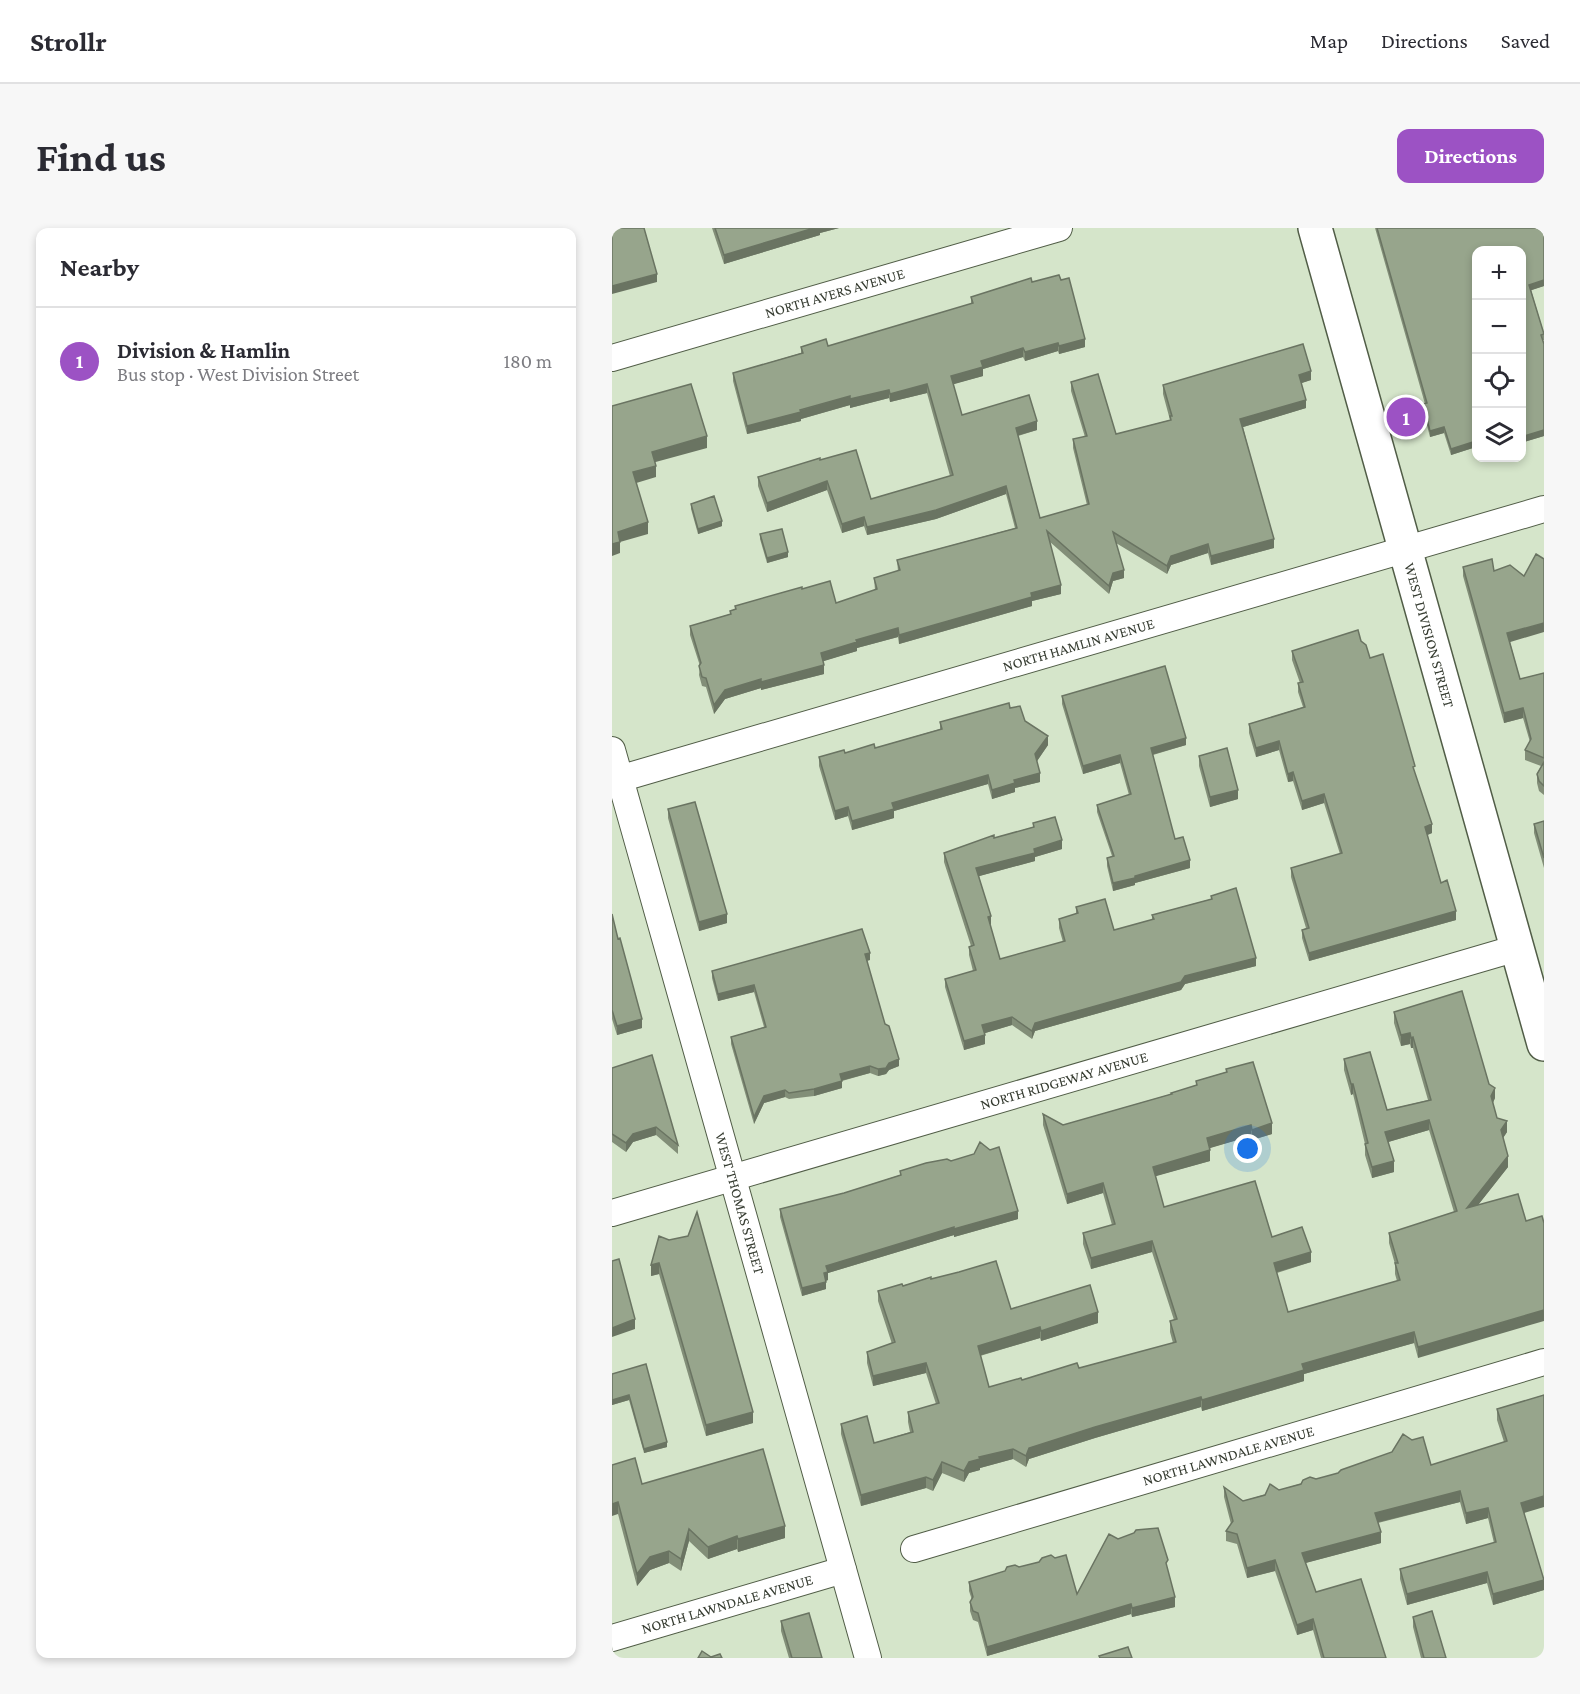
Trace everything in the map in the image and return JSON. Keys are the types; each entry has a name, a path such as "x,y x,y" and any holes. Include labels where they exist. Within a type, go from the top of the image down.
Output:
{"main road":[{"name":"WEST DIVISION STREET","path":"1315,228 1544,1044"}],"street":[{"name":"NORTH AVERS AVENUE","path":"612,358 1059,228"},
{"name":"NORTH HAMLIN AVENUE","path":"616,780 1544,509"},
{"name":"WEST THOMAS STREET","path":"612,750 616,780 733,1178 868,1658"},
{"name":"NORTH RIDGEWAY AVENUE","path":"612,1213 1517,948"},
{"name":"NORTH LAWNDALE AVENUE","path":"914,1550 1544,1362"},
{"name":"NORTH LAWNDALE AVENUE","path":"612,1638 843,1570"}],"building":[{"path":"612,228 644,228 657,274 612,286"},
{"path":"715,228 814,228 724,255"},
{"path":"1377,228 1544,228 1544,280 1529,285 1544,334 1541,335 1544,344 1544,430 1526,435 1526,246 1472,246 1472,442 1451,449 1444,427 1430,431 1423,404 1427,403"},
{"path":"1059,275 1061,280 1069,278 1085,339 1059,346 1058,343 1025,352 1023,348 981,361 983,367 951,376 962,415 1029,395 1037,421 1016,428 1040,518 1089,504 1073,439 1087,436 1071,382 1098,374 1116,434 1171,420 1170,416 1172,416 1163,385 1303,344 1311,371 1299,375 1306,400 1240,419 1274,539 1211,556 1208,544 1171,556 1167,566 1113,532 1124,570 1113,573 1109,586 1047,531 1061,585 1031,593 1032,597 899,635 898,628 856,640 857,642 821,653 824,665 761,682 761,679 725,690 714,705 706,678 702,677 699,666 701,663 690,626 731,614 730,611 736,609 735,606 830,581 836,603 877,589 874,578 900,570 897,560 1017,528 1006,486 936,510 867,527 864,517 842,524 827,481 767,503 758,477 820,458 820,460 856,450 871,499 953,475 927,384 890,394 889,390 850,399 850,396 747,426 733,373 803,353 801,347 826,339 828,346 973,303 971,297 1031,278 1032,282"},
{"path":"691,384 707,436 652,452 656,466 633,472 648,522 618,532 620,542 612,544 612,406"},
{"path":"714,496 722,521 698,529 691,504"},
{"path":"782,529 788,552 767,558 760,534"},
{"path":"1536,554 1544,559 1544,623 1507,633 1520,679 1544,673 1544,758 1525,750 1531,739 1523,708 1504,713 1463,567 1492,559 1494,571 1510,565 1524,576"},
{"path":"1358,630 1370,658 1383,654 1415,766 1413,767 1432,824 1425,827 1441,883 1447,880 1456,911 1309,953 1302,930 1309,928 1291,868 1342,853 1324,794 1302,801 1293,772 1288,774 1279,741 1256,748 1249,724 1305,707 1298,683 1303,682 1292,651"},
{"path":"1165,666 1186,738 1151,748 1175,839 1183,837 1190,860 1113,883 1107,858 1114,856 1097,805 1131,794 1120,755 1083,766 1062,696"},
{"path":"1009,703 1010,708 1020,706 1025,721 1048,736 1035,754 1040,773 1014,780 1015,783 992,790 988,775 892,803 894,809 852,821 848,807 835,811 819,757 844,750 845,753 874,744 875,748 942,729 940,722"},
{"path":"1227,748 1238,790 1210,797 1199,756"},
{"path":"1544,762 1544,786 1537,774"},
{"path":"695,802 727,914 699,922 668,809"},
{"path":"1055,817 1062,840 1034,849 1035,853 976,868 991,916 988,917 1000,959 1065,941 1059,919 1078,913 1076,907 1105,899 1114,930 1154,919 1152,915 1212,899 1211,896 1236,888 1256,958 1185,976 1181,982 1035,1023 1032,1031 1012,1017 982,1025 985,1035 964,1041 945,979 976,970 969,947 974,945 944,853 994,835 994,838 1034,827 1033,823"},
{"path":"1544,821 1544,858 1534,824"},
{"path":"612,914 642,1019 617,1026 612,1010"},
{"path":"862,929 870,953 865,954 885,1024 889,1026 899,1059 889,1063 886,1068 878,1069 870,1066 840,1074 842,1081 814,1089 789,1093 785,1090 764,1096 754,1117 731,1037 766,1027 754,985 718,994 712,971"},
{"path":"1462,991 1489,1084 1495,1088 1491,1096 1497,1118 1507,1121 1501,1130 1508,1156 1467,1208 1518,1194 1526,1221 1542,1216 1544,1223 1544,1310 1418,1347 1414,1332 1302,1364 1304,1370 1291,1374 1202,1400 1201,1397 1029,1448 1026,1456 1013,1449 979,1457 980,1459 969,1462 964,1471 942,1462 933,1480 926,1477 861,1495 841,1424 867,1416 874,1443 913,1432 908,1412 939,1403 926,1363 873,1376 867,1352 895,1342 878,1291 996,1261 1011,1309 1090,1285 1098,1312 1041,1331 1040,1327 978,1346 989,1387 1021,1378 1022,1380 1077,1363 1079,1368 1176,1342 1170,1321 1177,1319 1152,1241 1091,1258 1083,1233 1115,1224 1103,1183 1067,1194 1043,1114 1063,1125 1172,1094 1197,1085 1196,1081 1227,1072 1226,1069 1253,1062 1272,1123 1252,1130 1251,1125 1207,1138 1210,1150 1153,1167 1164,1207 1255,1181 1272,1237 1302,1227 1311,1252 1274,1263 1288,1312 1400,1280 1395,1263 1398,1263 1389,1233 1457,1211 1429,1120 1385,1132 1394,1161 1372,1167 1353,1084 1351,1084 1344,1059 1370,1052 1387,1110 1431,1100 1413,1037 1411,1038 1410,1033 1401,1035 1394,1012"},
{"path":"652,1055 678,1145 656,1127 633,1134 626,1143 612,1134 612,1068"},
{"path":"980,1142 990,1150 999,1147 1018,1211 954,1229 954,1227 826,1266 828,1272 824,1273 826,1282 802,1288 780,1209 844,1193 901,1175 900,1171 926,1163 947,1159 951,1161 974,1154"},
{"path":"697,1212 753,1412 706,1425 659,1263 651,1265 659,1236 669,1240 688,1236"},
{"path":"619,1259 635,1319 612,1328 612,1261"},
{"path":"646,1364 667,1442 644,1449 629,1395 612,1400 612,1374"},
{"path":"1544,1395 1544,1496 1521,1503 1544,1580 1493,1594 1487,1572 1407,1594 1400,1569 1496,1542 1488,1508 1466,1513 1460,1491 1375,1513 1381,1532 1302,1553 1316,1592 1361,1579 1386,1658 1324,1658 1313,1619 1297,1625 1275,1560 1247,1568 1237,1534 1226,1531 1233,1521 1224,1487 1243,1501 1265,1495 1270,1484 1279,1490 1301,1484 1303,1480 1310,1477 1316,1479 1338,1473 1392,1452 1403,1434 1412,1440 1423,1437 1431,1465 1507,1441 1497,1409"},
{"path":"763,1449 785,1526 738,1539 737,1536 708,1547 689,1529 681,1559 669,1551 650,1557 637,1574 618,1502 612,1504 612,1465 635,1458 642,1484"},
{"path":"1158,1528 1168,1560 1166,1563 1175,1597 1132,1608 1131,1604 987,1647 978,1613 973,1611 970,1602 973,1597 969,1582 1005,1571 1007,1567 1015,1565 1019,1567 1039,1562 1042,1558 1051,1555 1055,1558 1066,1555 1077,1594 1109,1534 1118,1539 1136,1530"},
{"path":"1432,1611 1446,1658 1424,1658 1413,1617"},
{"path":"809,1613 822,1658 792,1658 781,1621"},
{"path":"1128,1647 1132,1658 1100,1658 1099,1656"},
{"path":"702,1651 711,1657 720,1654 722,1658 698,1658"}],"place":[{"name":"Division & Hamlin","path":"1406,417"}]}
